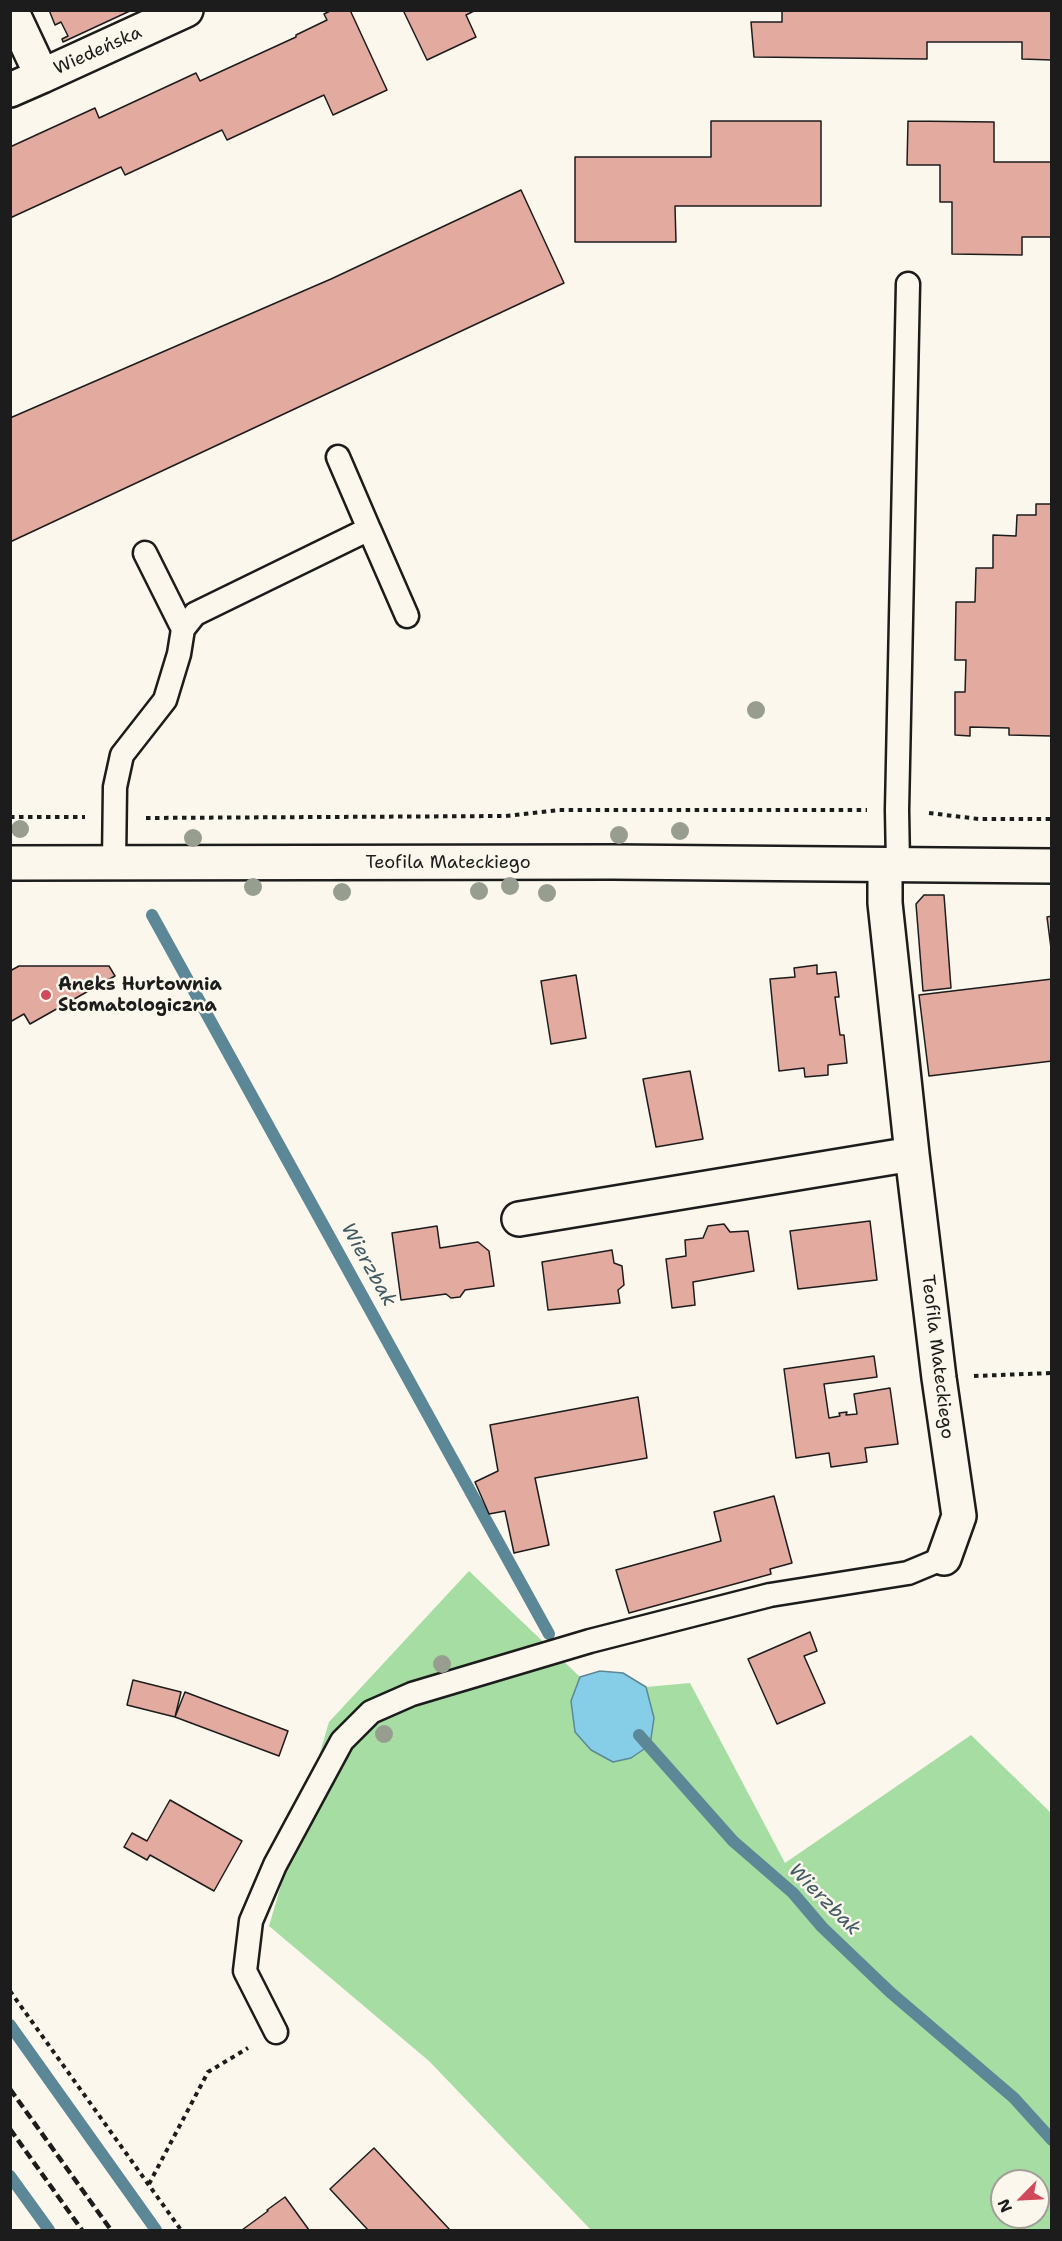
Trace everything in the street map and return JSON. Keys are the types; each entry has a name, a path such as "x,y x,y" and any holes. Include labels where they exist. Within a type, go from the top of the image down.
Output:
{"street":[{"name":"Wiedeńska","path":"11,10 42,76"},
{"name":"Wiedeńska","path":"10,90 186,10"},
{"name":"Teofila Mateckiego","path":"10,863 625,862 1052,866"},
{"name":"Teofila Mateckiego","path":"892,866 885,903 939,1378 959,1516 944,1558"},
{"path":"519,1219 912,1154"}],"lane":[{"path":"892,866 897,810 908,284"},
{"path":"338,457 407,616"},
{"path":"114,863 115,787 122,755 165,700 179,654 183,629 195,614 369,529"},
{"path":"145,553 183,629"},
{"path":"276,2032 245,1971 251,1921 275,1865 342,1741 371,1712 412,1694 590,1641 770,1595 908,1573 944,1558"}],"path":[{"path":"10,818 505,816 559,810 897,810 979,819 1052,819"},
{"path":"939,1378 1052,1373"},
{"path":"10,1991 182,2230"},
{"path":"149,2184 208,2072 276,2032"}],"green space":[{"path":"469,1571 580,1677 571,1701 654,1718 646,1687 690,1683 785,1863 971,1735 1051,1813 1051,2230 591,2230 429,2061 269,1926 329,1722"}],"water":[{"path":"600,1671 623,1673 646,1687 654,1718 650,1745 631,1758 613,1762 591,1750 575,1732 571,1701 580,1677"}],"building":[{"path":"49,10 132,10 63,42 62,39 68,36 61,22 55,25"},
{"path":"332,10 350,10 387,90 333,115 324,95 227,140 222,130 125,175 121,167 10,218 10,147 95,108 99,118 196,73 200,81 296,37 327,20 324,14"},
{"path":"403,10 476,10 466,15 476,37 427,60"},
{"path":"782,10 1052,10 1052,60 1022,59 1022,42 927,42 927,59 754,57 751,22 782,22"},
{"path":"711,121 821,121 821,206 675,206 676,242 575,242 575,157 711,157"},
{"path":"908,121 994,122 994,162 1052,162 1052,237 1022,237 1022,255 952,254 952,202 940,202 940,165 907,165"},
{"path":"521,190 564,283 10,542 10,418 331,279"},
{"path":"1036,504 1052,504 1052,736 1009,735 1009,728 970,727 970,736 955,735 955,692 965,692 966,660 955,660 956,602 975,602 976,568 993,568 993,535 1016,536 1017,515 1036,515"},
{"path":"924,895 944,895 951,988 923,991 916,904"},
{"path":"1052,916 1052,956 1047,917"},
{"path":"817,965 817,974 836,972 839,997 835,997 840,1035 844,1035 847,1063 828,1065 828,1075 805,1077 804,1068 779,1071 770,979 795,977 794,968"},
{"name":"Aneks Hurtownia Stomatologiczna","path":"19,966 109,966 115,976 30,1024 24,1014 10,1022 10,971"},
{"path":"576,975 586,1038 551,1044 541,981"},
{"path":"1052,979 1052,1061 929,1076 919,995"},
{"path":"690,1071 703,1139 656,1147 643,1079"},
{"path":"870,1221 877,1280 798,1289 790,1231"},
{"path":"724,1224 730,1232 748,1231 754,1271 693,1282 695,1305 672,1308 666,1259 686,1256 685,1240 703,1238 708,1226"},
{"path":"437,1226 440,1248 478,1242 489,1251 494,1286 465,1290 460,1297 451,1298 446,1294 401,1300 392,1233"},
{"path":"612,1250 614,1263 622,1266 624,1285 618,1290 620,1303 548,1310 542,1262"},
{"path":"874,1356 877,1377 824,1384 829,1418 840,1416 839,1413 857,1414 854,1394 890,1388 898,1444 865,1448 867,1462 831,1467 829,1453 796,1458 784,1369"},
{"path":"638,1397 647,1458 535,1478 549,1545 514,1553 505,1511 489,1514 475,1482 498,1471 490,1425"},
{"path":"774,1496 792,1563 770,1569 771,1574 629,1613 616,1570 721,1541 714,1512"},
{"path":"810,1632 817,1651 804,1656 825,1703 777,1724 748,1659"},
{"path":"133,1680 181,1692 175,1717 127,1705"},
{"path":"185,1692 288,1731 279,1756 175,1717"},
{"path":"170,1800 242,1841 214,1891 150,1855 147,1860 124,1847 132,1833 147,1841"},
{"path":"374,2148 450,2230 368,2230 330,2189"},
{"path":"285,2197 309,2230 242,2230 268,2211"}],"waterway":[{"name":"Wierzbak","path":"152,915 549,1634"},
{"name":"Wierzbak","path":"639,1735 733,1841 793,1893 822,1927 890,1992 1014,2098 1052,2140"},
{"path":"10,2025 156,2230"},
{"path":"10,2176 49,2230"}],"railway":[{"path":"10,2089 111,2230"},
{"path":"10,2129 82,2230"}],"place":[{"name":"Aneks Hurtownia Stomatologiczna","path":"46,995"}]}
